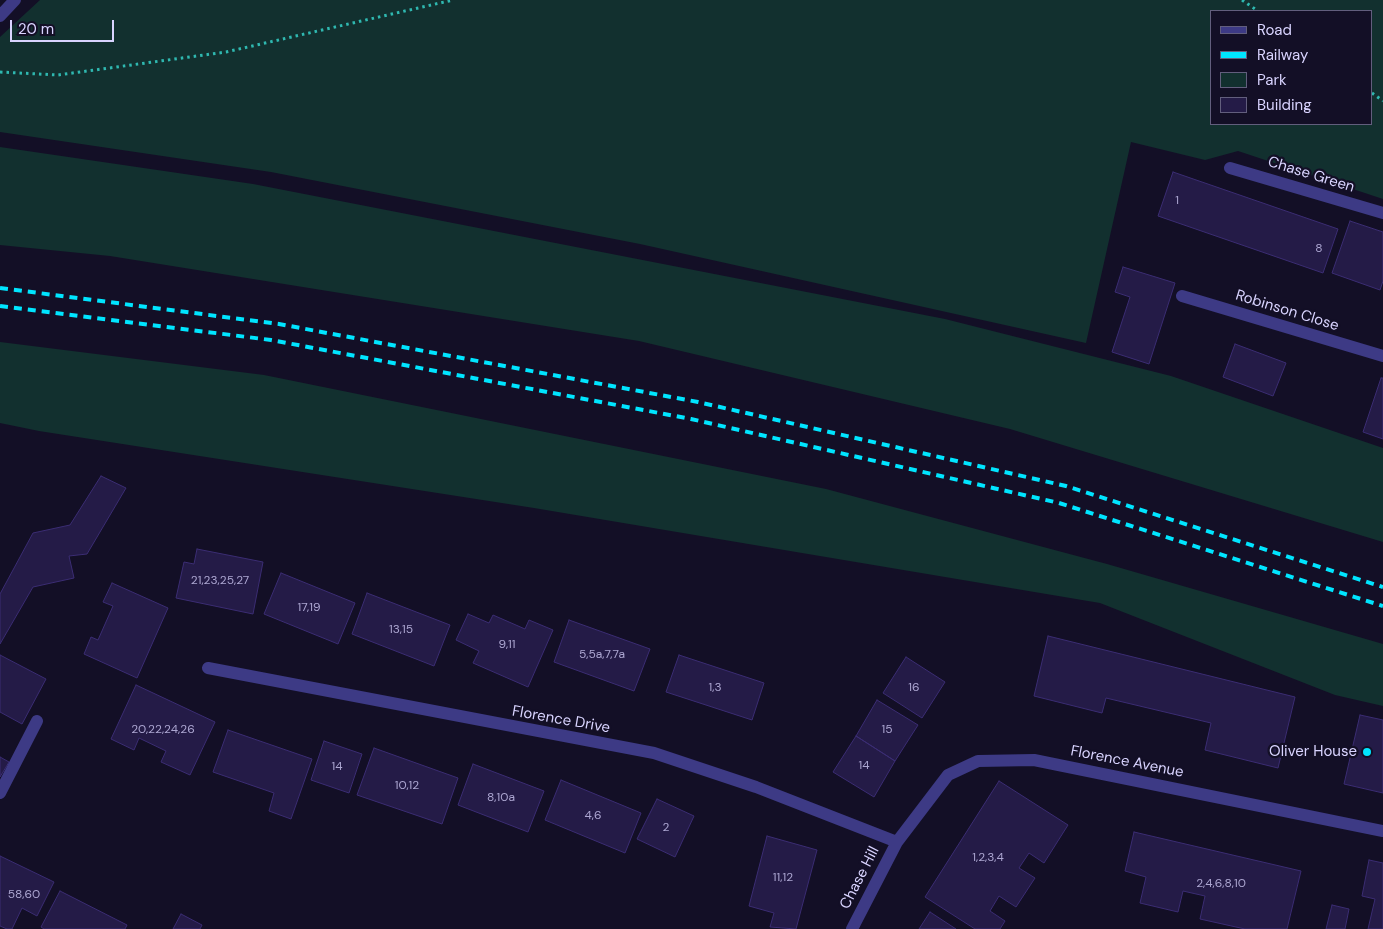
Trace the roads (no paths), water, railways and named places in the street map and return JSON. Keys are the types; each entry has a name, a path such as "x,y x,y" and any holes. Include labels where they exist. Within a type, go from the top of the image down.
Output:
{"street":[{"path":"0,16 15,0"},
{"name":"Chase Green","path":"1230,168 1383,213"},
{"name":"Robinson Close","path":"1182,296 1383,356"},
{"name":"Florence Drive","path":"208,668 654,753 756,787 897,842"},
{"path":"0,793 36,721"},
{"name":"Florence Avenue","path":"897,842 948,775 978,761 1034,760 1383,831"},
{"name":"Chase Hill","path":"852,929 897,842"}],"railway":[{"path":"0,288 279,324 698,402 1066,486 1383,587"},
{"path":"0,306 271,340 691,419 1059,503 1383,606"}],"place":[{"name":"Oliver House","path":"1367,752"}]}
